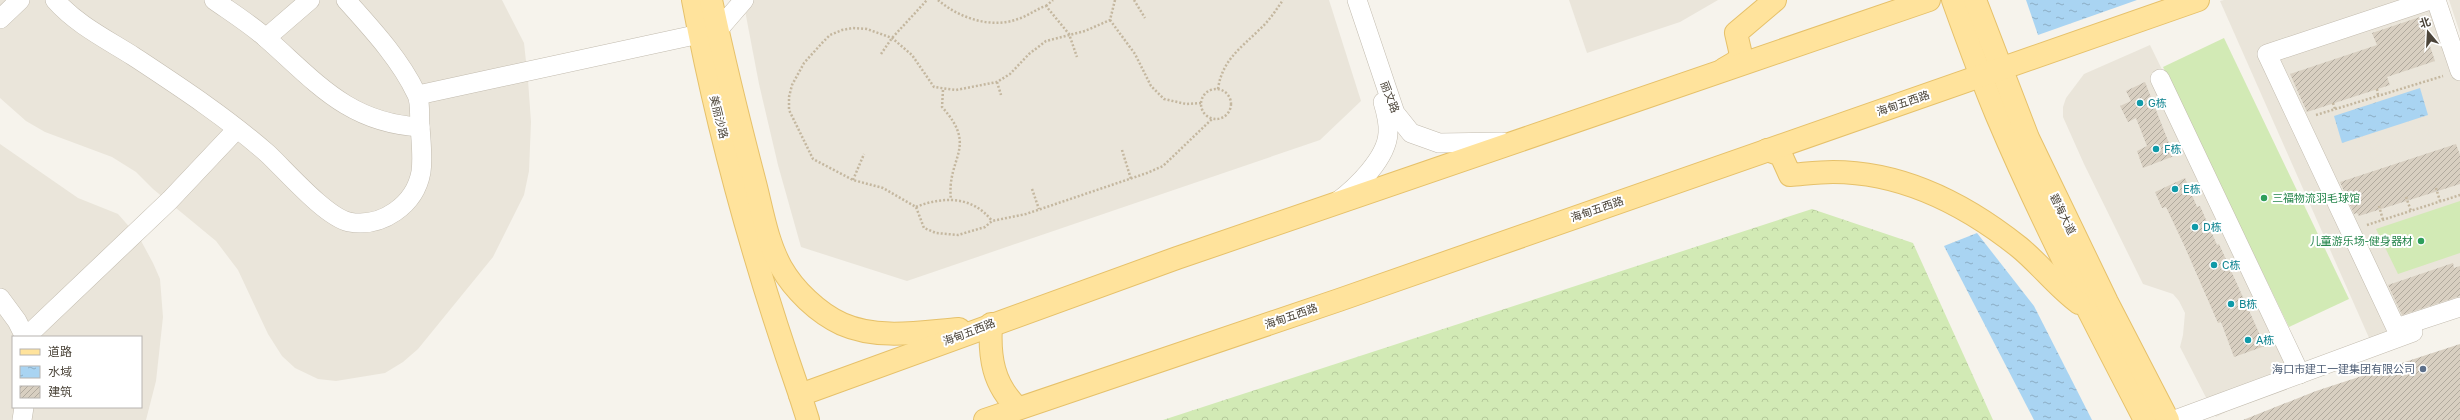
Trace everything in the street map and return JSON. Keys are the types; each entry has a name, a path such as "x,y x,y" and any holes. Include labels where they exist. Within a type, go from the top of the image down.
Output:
{"main road":[{"name":"美丽沙路","path":"693,0 709,32 758,230"},
{"name":"美丽沙路","path":"709,32 711,0"},
{"path":"1724,70 1736,62 1741,55 1736,33 1775,0"},
{"name":"海甸五西路","path":"800,395 895,361 987,325 1929,0"},
{"name":"碧海大道","path":"1953,0 1991,72 2016,109 2049,184 2106,302 2168,420"},
{"name":"碧海大道","path":"1975,0 1991,72 2035,202 2087,308 2145,420"},
{"name":"海甸五西路","path":"990,418 2198,0"},
{"path":"1767,150 1781,155 1790,175 1834,172 1868,176 1901,182 1932,192 1956,204 2019,247 2068,294 2087,308"},
{"path":"758,230 789,278 812,304 841,324 858,330 876,333 917,332 987,325 994,372 1005,393 1018,408"},
{"path":"758,230 770,304 808,420"}],"street":[{"path":"0,19 20,0"},
{"path":"55,0 80,22 206,104 294,178 326,210 344,220 363,223 386,218 406,202 418,184 422,164 418,95 384,46 346,0"},
{"path":"214,0 266,38 312,80 350,108 386,124 420,127"},
{"path":"266,38 310,0"},
{"path":"418,95 709,32 744,0"},
{"name":"丽文路","path":"1333,205 1352,190 1373,166 1386,144 1388,134 1384,108 1349,0"},
{"name":"丽文路","path":"1357,0 1392,106 1399,119 1411,132 1429,141 1451,144 1518,141"},
{"path":"2430,0 2267,54 2396,328 2460,307"},
{"path":"2436,0 2460,71"},
{"path":"2160,79 2300,374"},
{"path":"27,336 175,195 237,129"},
{"path":"0,298 17,321 25,336"},
{"path":"2174,420 2460,315"},
{"path":"799,420 800,395"},
{"path":"22,420 24,408"}],"path":[{"path":"881,54 892,38 927,0"},
{"path":"938,0 958,13 992,24 1018,20 1046,6 1053,0"},
{"path":"1110,20 1115,0"},
{"path":"1134,0 1145,18"},
{"path":"1218,88 1224,67 1230,57 1261,29 1283,0"},
{"path":"1046,6 1069,34 1077,57"},
{"path":"1110,20 1085,31 1046,41 1029,54 1010,74 997,82 968,89 943,90 934,87 912,55 892,38 867,29 853,28 842,30 830,35 804,63 792,86 790,110 813,159 853,180 883,188 916,207 924,228 936,234 958,235 985,226 992,220 1026,214 1131,179 1163,166 1212,119 1222,118 1231,106 1227,93 1218,88"},
{"path":"1110,20 1135,54 1150,86 1164,99 1186,104 1201,103"},
{"path":"2299,121 2460,71"},
{"path":"997,82 1001,94"},
{"path":"1212,119 1203,113 1201,103 1205,93 1218,88"},
{"path":"2377,89 2378,96"},
{"path":"943,90 942,107 956,124 960,145 949,186 951,200"},
{"path":"2333,103 2335,109"},
{"path":"1122,150 1131,179"},
{"path":"853,180 864,154"},
{"path":"2436,188 2440,201"},
{"path":"1032,189 1039,209"},
{"path":"2350,230 2460,195"},
{"path":"2406,197 2411,211"},
{"path":"916,207 930,201 951,200 969,202 983,209 992,220"},
{"path":"2379,206 2383,220"}],"shaded area":[{"path":"0,0 502,0 524,43 531,122 529,171 524,195 493,257 418,349 403,362 385,373 336,381 318,379 295,368 282,356 268,334 238,270 216,241 153,189 136,172 112,157 45,132 26,121 0,98"},
{"path":"743,0 1329,0 1361,101 1320,140 907,281 801,247 778,165 759,84"},
{"path":"1569,0 1718,0 1680,22 1587,53"},
{"path":"2440,0 2460,61 2460,311 2370,340 2220,1"},
{"path":"2449,0 2460,0 2460,33"},
{"path":"2150,45 2309,370 2216,417 2180,347 2183,335 2185,313 2179,301 2173,294 2143,284 2084,164 2063,117 2063,107 2066,98 2084,74"},
{"path":"0,144 78,198 118,214 140,239 153,263 160,279 163,317 156,381 146,420 0,420"}],"green space":[{"name":"三福物流羽毛球馆","path":"2224,38 2349,299 2289,327 2163,67"},
{"name":"儿童游乐场-健身器材","path":"2460,201 2460,253 2398,274 2376,229"},
{"path":"1812,209 1913,243 1993,420 1163,420"}],"water":[{"path":"2026,0 2137,0 2038,35"},
{"path":"2420,88 2428,115 2342,143 2334,116"},
{"path":"1977,233 2034,306 2092,420 2034,420 1944,246"}],"building":[{"path":"2420,17 2435,61 2387,77 2390,85 2307,112 2290,74 2377,45 2372,33"},
{"path":"2145,82 2174,156 2143,168 2137,151 2147,146 2136,118 2128,122 2120,106 2131,101 2126,91"},
{"path":"2456,144 2460,155 2460,184 2359,216 2357,213 2354,214 2340,182"},
{"path":"2185,178 2197,207 2200,206 2217,245 2219,244 2265,346 2234,357 2221,322 2218,323 2166,207 2162,208 2155,192"},
{"path":"2453,263 2454,268 2460,266 2460,296 2402,315 2388,285"},
{"name":"海口市建工一建集团有限公司","path":"2460,344 2460,420 2243,420 2316,391"}],"place":[{"name":"G栋","path":"2140,103"},
{"name":"F栋","path":"2156,149"},
{"name":"E栋","path":"2175,189"},
{"name":"三福物流羽毛球馆","path":"2264,198"},
{"name":"D栋","path":"2195,227"},
{"name":"儿童游乐场-健身器材","path":"2421,241"},
{"name":"C栋","path":"2214,265"},
{"name":"B栋","path":"2231,304"},
{"name":"A栋","path":"2248,340"},
{"name":"海口市建工一建集团有限公司","path":"2423,369"}]}
